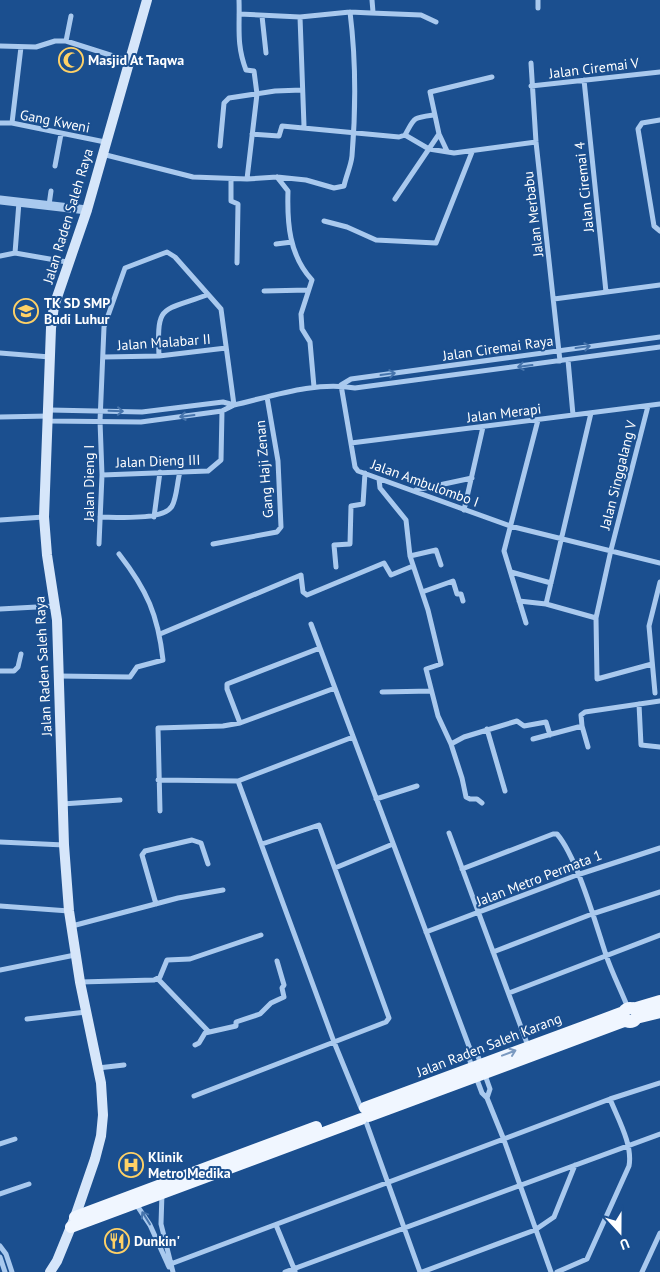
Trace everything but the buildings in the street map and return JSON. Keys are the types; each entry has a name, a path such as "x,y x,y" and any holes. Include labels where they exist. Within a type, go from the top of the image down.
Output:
{"main road":[{"name":"Jalan Raden Saleh Raya","path":"50,1272 57,1261 73,1222 101,1136 101,1083 80,982 71,926 64,845 55,606 47,555 44,518 50,357 54,306 67,262 87,210 147,0"},
{"name":"Jalan Raden Saleh Karang","path":"73,1222 660,1001"},
{"name":"Jalan Raden Saleh Karang","path":"478,1071 528,1046 630,1013 660,1012"}],"street":[{"path":"239,0 237,29 241,56 246,70 254,71 257,94 246,179"},
{"path":"371,13 373,12 372,0"},
{"path":"538,0 538,8"},
{"path":"239,14 300,17 350,12 421,15 436,22"},
{"path":"102,154 193,177 246,179 277,177 306,180 334,188 344,186 352,158 356,67 350,12"},
{"path":"66,41 71,16"},
{"path":"262,16 266,53"},
{"path":"300,17 304,126"},
{"path":"0,46 36,47 55,41 66,41 129,61"},
{"path":"12,123 22,47"},
{"name":"Jalan Merbabu","path":"531,63 536,142 560,362"},
{"name":"Jalan Ciremai V","path":"532,86 660,72"},
{"path":"447,151 439,134 430,94 432,91 492,77"},
{"name":"Jalan Ciremai 4","path":"584,80 606,292"},
{"path":"220,146 224,103 229,98 302,90"},
{"path":"252,134 278,136 282,126 304,126 353,134 399,137 405,135 415,117 434,115"},
{"path":"660,120 642,123 638,129 654,226 660,231"},
{"name":"Gang Kweni","path":"0,123 12,123 105,142"},
{"path":"55,166 61,134"},
{"path":"395,199 439,134"},
{"path":"405,135 428,149 447,151 472,152 536,142"},
{"path":"324,221 347,227 376,240 436,243 472,152"},
{"path":"277,177 288,191 287,221 300,267 312,280 301,314 302,329 310,342 314,387"},
{"path":"231,179 231,201 238,204 237,263"},
{"path":"49,206 51,192"},
{"path":"0,200 87,210"},
{"path":"15,253 18,202"},
{"path":"276,244 292,242"},
{"name":"Jalan Dieng I","path":"99,544 102,475 100,411 104,327 125,268 167,252 175,257 207,294"},
{"path":"0,256 15,253 67,262"},
{"path":"554,299 660,285"},
{"path":"264,291 308,290"},
{"path":"159,356 158,323 160,316 166,310 207,294 221,309 234,405"},
{"name":"Jalan Ciremai Raya","path":"341,385 351,380 660,337"},
{"path":"625,342 626,352"},
{"name":"Jalan Malabar II","path":"104,357 159,356 226,348"},
{"name":"Jalan Ciremai Raya","path":"49,415 100,421 156,420 222,411 234,405 314,387 341,385 355,388 660,348"},
{"path":"0,353 50,357"},
{"path":"568,360 574,415"},
{"path":"482,361 483,370"},
{"name":"Jalan Ambulombo I","path":"341,385 355,468 380,479 510,526 660,563"},
{"name":"Gang Haji Zenan","path":"213,544 277,532 281,527 278,461 267,397"},
{"name":"Jalan Ciremai Raya","path":"49,415 100,411 156,410 223,402 234,405"},
{"name":"Jalan Merapi","path":"351,443 660,404"},
{"name":"Jalan Singgalang V","path":"648,406 611,550 596,618 597,679 652,664"},
{"path":"156,410 156,420"},
{"name":"Jalan Dieng III","path":"102,475 208,470 221,460 222,411"},
{"path":"546,604 591,413"},
{"path":"0,417 49,415"},
{"path":"526,622 504,551 538,420"},
{"path":"464,510 483,427"},
{"path":"154,516 160,472"},
{"path":"100,517 154,516 172,507 180,472"},
{"path":"336,567 334,545 350,544 351,506 363,504 365,473"},
{"path":"415,491 472,478"},
{"path":"380,479 380,488 406,520 410,556 422,592 441,664 426,669 438,716 451,744 466,797 477,799 482,803"},
{"path":"0,520 44,518"},
{"path":"410,556 436,550 441,565"},
{"path":"58,676 130,677 137,667 163,660 160,634 140,580 120,554"},
{"path":"160,634 301,575 303,592 307,595 384,564 391,574 413,566"},
{"path":"511,572 551,583"},
{"path":"422,592 453,581 457,594 461,594 463,601"},
{"path":"655,693 649,626 660,582"},
{"path":"520,601 546,604 596,618"},
{"path":"0,609 55,606"},
{"path":"310,624 470,1049 469,1058 490,1089 487,1098"},
{"path":"240,723 227,689 228,684 320,648"},
{"path":"0,671 15,670 18,667 22,654"},
{"path":"160,811 158,728 224,726 240,723 334,688"},
{"path":"382,692 431,691"},
{"path":"588,747 581,715 585,712 660,701"},
{"path":"639,704 641,745 660,747"},
{"path":"451,744 487,729 517,721 524,726 546,722 550,735"},
{"path":"533,739 582,726"},
{"path":"487,729 505,791"},
{"path":"158,780 238,780 353,738"},
{"path":"238,780 421,1272 535,1230 554,1217 576,1166"},
{"path":"376,799 417,786"},
{"path":"62,804 120,800"},
{"path":"194,1096 386,1022 388,1018 318,825 262,844"},
{"path":"449,833 528,1046"},
{"path":"462,868 557,834 563,840 606,956 630,1013"},
{"path":"156,904 142,855 145,851 192,840 201,843 208,864"},
{"path":"0,842 64,845"},
{"path":"335,868 393,844"},
{"name":"Jalan Metro Permata 1","path":"426,932 577,875 660,848"},
{"path":"71,926 156,904 223,890"},
{"path":"493,952 592,914 660,892"},
{"path":"0,906 69,910"},
{"path":"158,979 167,960 190,959 261,935"},
{"path":"508,993 660,935"},
{"path":"0,970 76,955"},
{"path":"195,1045 208,1031 236,1026 236,1022 260,1014 271,1003 284,997 282,988 284,979 278,961"},
{"path":"80,982 158,979 208,1031"},
{"path":"27,1019 86,1012"},
{"path":"470,1049 477,1054 482,1093 487,1098 504,1140 551,1272"},
{"path":"98,1068 124,1065"},
{"path":"170,1264 610,1099 660,1083"},
{"path":"557,1272 584,1261 588,1256 629,1166 631,1157 610,1099"},
{"path":"285,1272 405,1230 660,1134"},
{"path":"0,1144 16,1139"},
{"path":"0,1194 30,1184"},
{"path":"161,1190 162,1224 170,1264"},
{"path":"134,1200 150,1225 173,1272"},
{"path":"276,1225 294,1270"},
{"path":"642,1272 660,1234"},
{"path":"0,1252 5,1272"},
{"path":"0,1252 6,1254 12,1272"}],"place":[{"name":"Masjid At Taqwa","path":"71,60"},
{"name":"TK SD SMP Budi Luhur","path":"26,311"},
{"name":"Klinik Metro Medika","path":"131,1165"},
{"name":"Dunkin'","path":"117,1241"}]}
